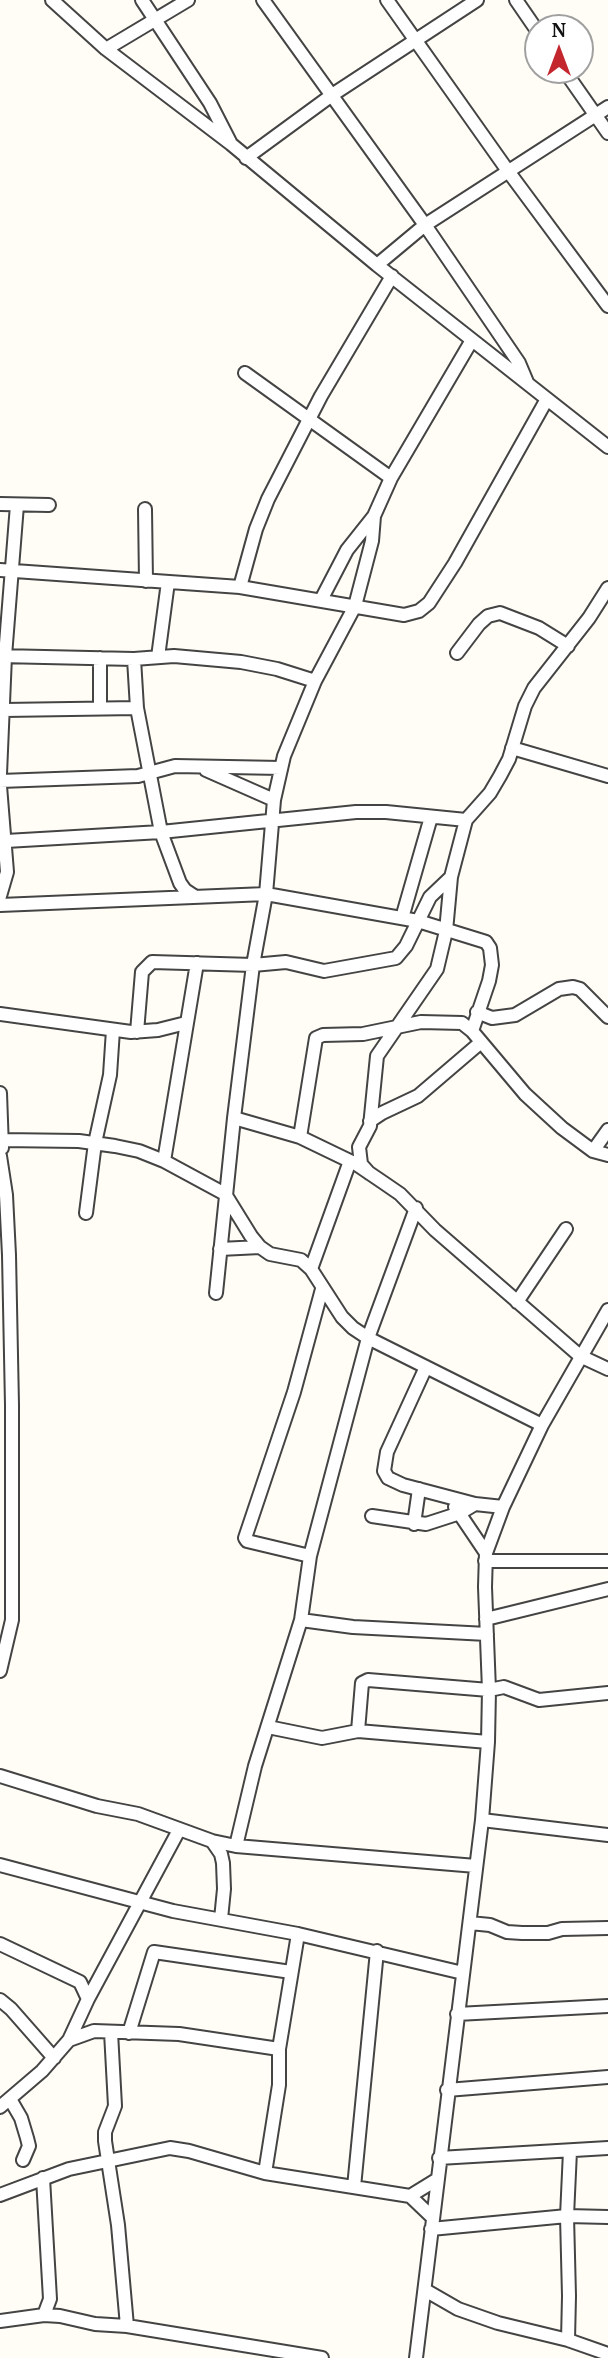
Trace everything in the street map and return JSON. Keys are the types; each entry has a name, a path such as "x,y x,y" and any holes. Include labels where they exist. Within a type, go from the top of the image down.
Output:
{"street":[{"path":"52,0 106,49 231,144 377,265 608,447"},
{"path":"142,0 216,113 231,144"},
{"path":"106,49 157,21 188,0"},
{"path":"262,0 425,225 519,363 527,383"},
{"path":"387,0 608,306"},
{"path":"246,158 332,95 477,0"},
{"path":"573,84 608,133"},
{"path":"377,265 425,225 608,107"},
{"path":"240,587 256,529 268,499 309,420 391,276"},
{"path":"321,600 347,550 374,516 391,478 472,340"},
{"path":"246,373 391,478"},
{"path":"7,571 240,587 404,615 419,611 429,603 454,563 547,399"},
{"path":"0,504 48,505"},
{"path":"0,774 7,571 17,505"},
{"path":"145,509 146,581"},
{"path":"216,1293 225,1194 253,965 266,894 274,800 284,756 315,681 355,606 372,541 374,516"},
{"path":"158,657 168,582"},
{"path":"369,1173 361,1164 359,1147 370,1121 377,1056 437,969 446,931 451,877 467,820 490,793 509,759 525,706 534,688 568,646 608,588"},
{"path":"457,653 479,624 488,616 500,613 539,628 568,646"},
{"path":"3,656 134,659 174,656 241,662 277,669 315,681"},
{"path":"100,658 100,708"},
{"path":"134,659 148,773 161,832 180,883 194,896"},
{"path":"4,710 138,708"},
{"path":"512,748 608,776"},
{"path":"0,896 7,872 0,784 138,776 175,766 281,768"},
{"path":"199,767 274,800"},
{"path":"6,841 161,832 356,812 467,820"},
{"path":"402,918 431,817"},
{"path":"137,1032 142,972 152,962 253,965 286,962 324,971 336,971 396,958 406,946 430,897 451,877"},
{"path":"0,905 266,894 418,921 479,939 486,942 490,948 492,965 489,981 472,1031"},
{"path":"164,1161 197,963"},
{"path":"477,1012 492,1018 515,1015 559,989 573,987 580,989 608,1017"},
{"path":"0,1014 137,1032 186,1023"},
{"path":"300,1138 316,1038 323,1035 363,1034 421,1022 452,1021 462,1023 472,1031 525,1094 562,1128 593,1151 608,1155"},
{"path":"86,1213 95,1143 110,1075 113,1030"},
{"path":"370,1121 418,1096 480,1043"},
{"path":"0,1093 9,1255 6,1331 6,1604 10,1631 0,1671"},
{"path":"234,1118 300,1138 350,1161 369,1173 400,1194 435,1230 580,1356 608,1369"},
{"path":"593,1151 608,1130"},
{"path":"2,1140 95,1143 139,1151 164,1161 225,1194 250,1236 260,1247 270,1254 301,1260 311,1269 322,1289 353,1328 542,1425"},
{"path":"311,1269 350,1161"},
{"path":"236,1846 255,1766 301,1620 310,1556 368,1338 416,1208"},
{"path":"517,1303 566,1229"},
{"path":"220,1249 260,1247"},
{"path":"310,1556 247,1541 245,1538 294,1392 322,1289"},
{"path":"416,2358 482,1820 489,1690 485,1557 503,1507 542,1425 608,1310"},
{"path":"426,1367 387,1452 384,1471 388,1478 402,1485 474,1504 503,1507"},
{"path":"414,1524 419,1489"},
{"path":"446,1496 460,1513 485,1557"},
{"path":"372,1516 414,1524 433,1523 460,1513 474,1504"},
{"path":"485,1557 608,1561"},
{"path":"486,1619 608,1589"},
{"path":"301,1620 352,1627 487,1634"},
{"path":"358,1731 362,1683 365,1681 382,1679 489,1690 504,1687 545,1700 608,1693"},
{"path":"268,1727 323,1738 358,1731 488,1742"},
{"path":"0,1776 97,1806 138,1814 212,1841 236,1846 476,1866"},
{"path":"482,1820 608,1835"},
{"path":"23,2160 29,2146 21,2119 5,2103 54,2058 69,2040 179,1830"},
{"path":"212,1841 221,1854 223,1863 221,1919"},
{"path":"0,1865 173,1911 298,1934 463,1973"},
{"path":"470,1923 490,1925 507,1932 537,1934 562,1929 608,1928"},
{"path":"265,2173 279,2085 279,2049 298,1934"},
{"path":"0,1944 80,1982 94,2031"},
{"path":"354,2187 377,1951"},
{"path":"129,2033 154,1952 291,1972"},
{"path":"0,2000 54,2058"},
{"path":"457,2014 608,2006"},
{"path":"69,2040 94,2031 197,2035 279,2049"},
{"path":"111,2032 115,2106 105,2132 118,2225 127,2326"},
{"path":"447,2090 608,2077"},
{"path":"0,2195 69,2169 170,2148 265,2173 410,2196 436,2180"},
{"path":"439,2158 608,2148"},
{"path":"568,2340 567,2216 570,2151"},
{"path":"43,2178 50,2299 44,2315"},
{"path":"410,2196 431,2223"},
{"path":"431,2223 567,2216 608,2217"},
{"path":"425,2290 458,2309 498,2323 568,2340 608,2354"},
{"path":"0,2321 44,2315 322,2358"}]}
